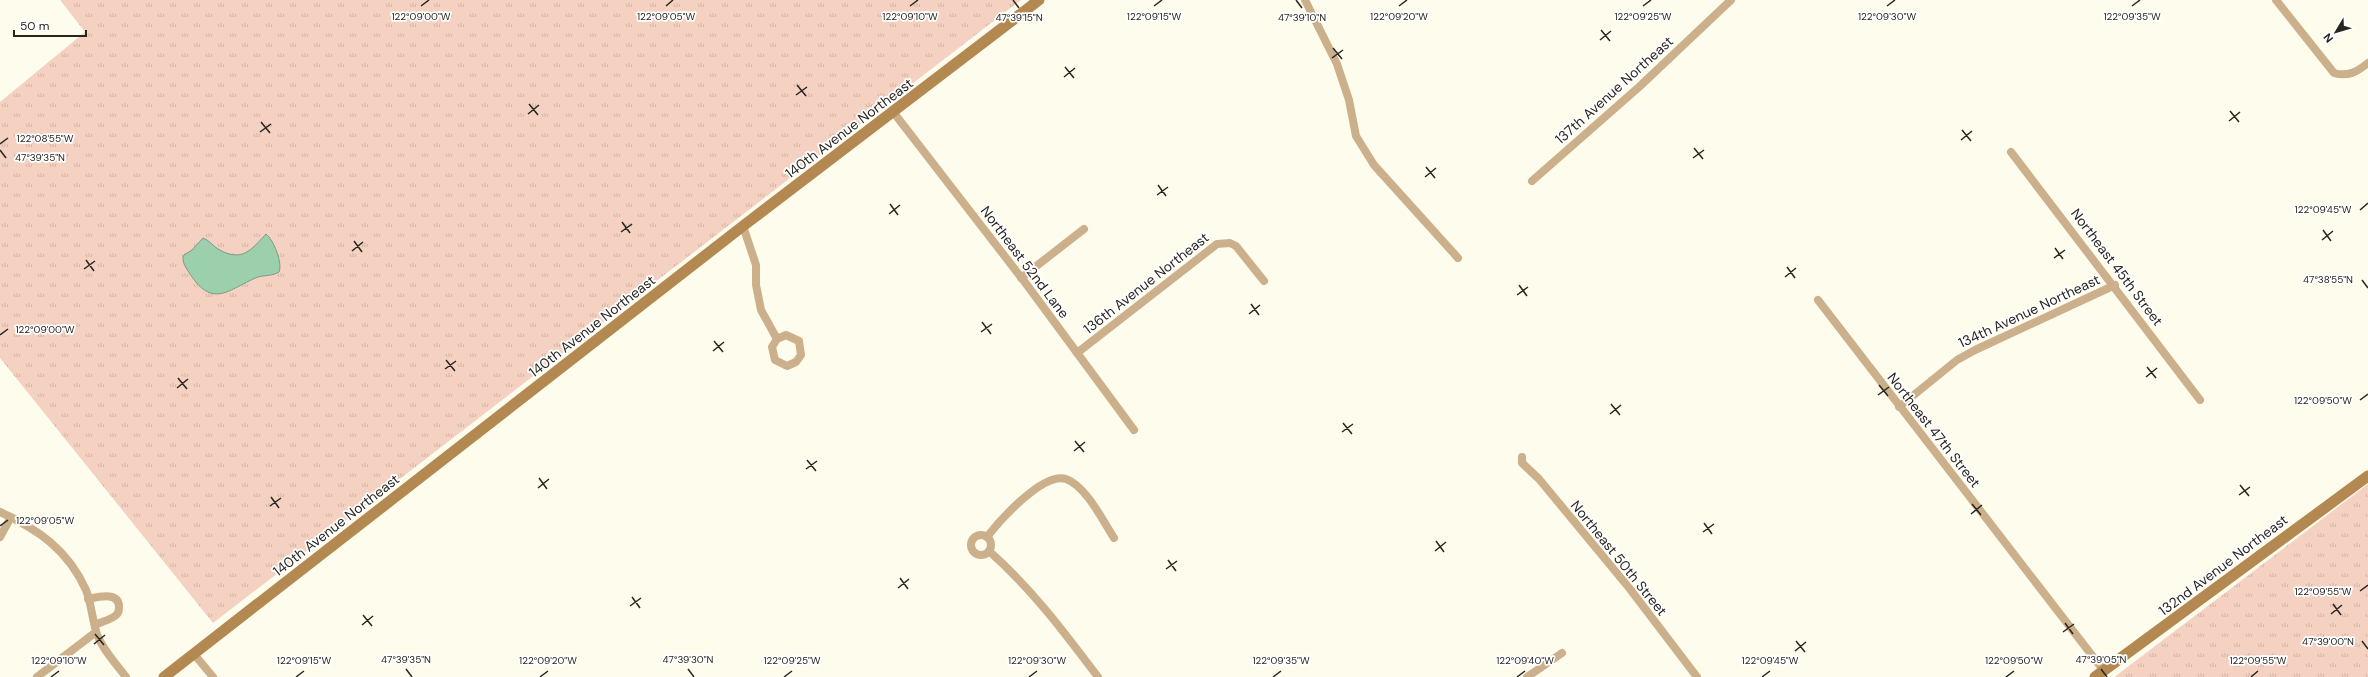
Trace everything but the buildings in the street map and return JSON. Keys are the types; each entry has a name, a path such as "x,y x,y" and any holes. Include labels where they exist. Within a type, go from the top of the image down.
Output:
{"street":[{"name":"140th Avenue Northeast","path":"164,677 743,226 894,113 1039,0"},
{"path":"1305,0 1337,64 1349,100 1356,136 1374,164 1458,258"},
{"name":"137th Avenue Northeast","path":"1532,181 1639,87 1731,0"},
{"path":"2276,0 2334,73 2349,74 2359,71 2368,63"},
{"name":"Northeast 52nd Lane","path":"894,113 1021,278 1134,430"},
{"name":"Northeast 45th Street","path":"2012,152 2115,285 2200,400"},
{"path":"743,226 756,265 756,285 762,310 778,339"},
{"path":"1021,278 1084,229"},
{"name":"136th Avenue Northeast","path":"1077,353 1217,244 1230,243 1236,246 1264,281"},
{"name":"134th Avenue Northeast","path":"1899,407 1957,360 1974,350 2115,285"},
{"name":"Northeast 47th Street","path":"1818,300 2100,674"},
{"name":"Northeast 50th Street","path":"1522,456 1522,463 1539,479 1630,589 1698,677"},
{"name":"132nd Avenue Northeast","path":"2100,674 2368,476"},
{"path":"987,536 992,545 990,552 984,556 976,555 971,546 976,537 987,536 1008,512 1049,480 1065,479 1075,484 1090,500 1114,538"},
{"path":"0,512 32,527 63,551 75,569 88,598 95,628 126,677"},
{"path":"0,537 11,517"},
{"path":"990,552 1016,575 1040,601 1098,677"},
{"path":"37,677 95,628 115,616 119,611 119,604 115,598 109,596 88,598"},
{"path":"1527,677 1562,653"},
{"path":"194,654 213,677"}],"green space":[{"path":"60,0 1021,0 213,623 0,358 0,102 85,32"},
{"path":"2368,484 2368,677 2115,677 2117,675"}],"shaded area":[{"path":"266,234 272,241 277,252 280,263 279,272 272,275 258,277 221,294 213,294 205,290 197,283 184,263 184,255 192,250 203,238 226,253 240,255 256,245"}]}
